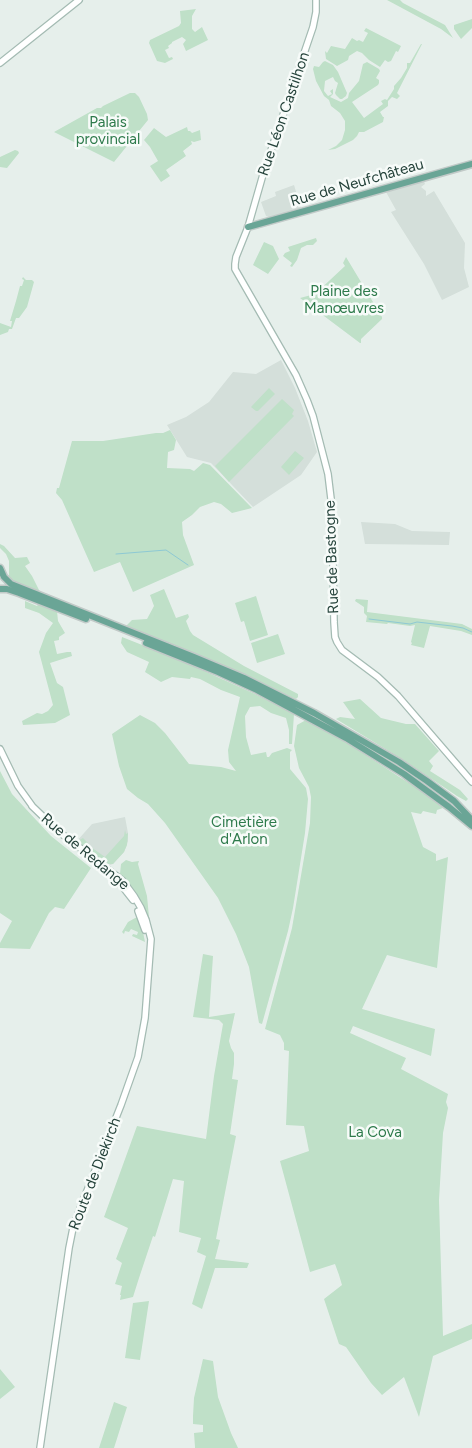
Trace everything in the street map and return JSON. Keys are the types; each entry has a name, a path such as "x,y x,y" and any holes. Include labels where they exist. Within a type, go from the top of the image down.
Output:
{"main road":[{"path":"0,63 79,0"},
{"name":"Rue Léon Castilhon","path":"235,264 264,171 313,27 316,0"},
{"name":"Rue de Neufchâteau","path":"248,227 472,164"},
{"name":"Rue de Bastogne","path":"235,264 239,277 250,293 307,400 328,474 333,519 334,622 337,642 342,650 378,676 398,696 472,782"},
{"path":"0,568 4,576 12,584 38,597 244,678 314,713 384,753 421,777 454,801 472,820"},
{"path":"4,576 0,588 38,597"},
{"path":"138,637 257,690 346,738 404,774 472,826"},
{"name":"Rue de Redange","path":"0,750 18,786 32,806 58,831 114,873 129,889 146,920 151,939 149,962"},
{"name":"Route de Diekirch","path":"40,1448 73,1228 138,1057 145,1018 149,962"}],"shaded area":[{"path":"424,181 425,184 421,187 426,191 426,196 434,191 465,243 464,268 469,287 442,300 424,264 391,212 396,210 386,192"},
{"path":"294,185 301,208 269,217 266,216 261,202 276,196 275,192"},
{"path":"281,360 308,421 317,452 301,475 253,507 211,463 187,457 167,425 186,417 209,402 233,372 256,374"},
{"path":"361,522 395,524 412,531 450,532 449,545 365,544"},
{"path":"125,817 128,841 124,852 113,864 110,865 76,842 92,824"}],"green space":[{"path":"387,0 400,0 445,25 453,38 441,29"},
{"path":"196,9 192,16 192,29 195,32 202,27 208,40 186,51 183,44 186,40 182,37 172,42 168,46 169,48 165,50 169,58 172,57 173,59 165,63 157,61 149,43 150,40 179,26 181,23 180,11"},
{"path":"472,19 472,28 461,39 454,29 454,25"},
{"path":"366,28 401,46 391,61 385,60 380,67 357,51 349,56 348,60 337,66 326,59 325,51 327,53 331,46 345,49 352,38 363,42 368,33 364,31"},
{"path":"421,44 397,93 400,96 397,99 392,97 388,101 388,106 380,112 384,117 383,122 364,132 359,132 353,140 335,149 328,150 342,140 345,121 324,96 316,81 314,66 319,67 325,61 333,65 347,93 346,96 340,99 336,95 338,83 333,77 325,81 324,91 328,96 332,94 330,91 333,89 333,94 330,97 341,102 348,98 349,93 359,81 363,64 367,62 379,69 380,71 376,78 379,80 378,85 352,102 364,118 383,104 381,101 387,100 407,68 407,63 410,63"},
{"name":"Palais provincial","path":"130,93 135,93 139,97 148,120 114,162 54,132 97,108 101,108"},
{"path":"187,127 188,131 192,133 200,130 201,140 191,141 192,144 183,151 186,156 166,170 170,176 161,182 150,166 158,161 144,140 154,128 166,137"},
{"path":"15,150 19,153 7,168 0,167 0,157"},
{"path":"316,238 317,241 313,245 301,248 297,260 292,267 290,266 292,263 283,256 290,251 288,247"},
{"path":"264,242 273,246 279,259 268,274 253,265"},
{"name":"Plaine des Manœuvres","path":"346,257 382,317 361,339 361,343 300,298 315,294 345,266 343,263"},
{"path":"23,277 34,282 27,307 19,318 16,318 12,329 0,335 0,323 11,327 12,321 10,321 20,286 22,286 24,280 22,279"},
{"path":"269,388 275,394 256,411 251,407"},
{"path":"282,399 294,410 292,414 294,416 229,482 215,466"},
{"path":"170,430 176,440 174,450 168,452 167,468 190,469 194,471 203,463 210,465 252,508 232,513 221,504 214,502 200,507 182,522 183,535 194,565 133,592 120,562 94,572 62,500 56,493 57,488 59,488 72,441 103,441 163,433"},
{"path":"295,451 304,458 289,475 281,467"},
{"path":"0,544 15,558 27,557 30,563 25,566 40,592 9,579 9,561 6,554 0,548"},
{"path":"164,589 176,618 188,614 189,617 186,621 193,635 244,666 298,694 298,697 296,699 209,660 125,627 132,620 147,619 154,606 150,595"},
{"path":"256,596 268,635 250,641 244,621 241,622 235,603"},
{"path":"356,599 368,600 367,612 462,624 472,629 472,635 461,631 430,626 424,648 411,645 415,625 366,622 367,616 364,613 364,607 355,601"},
{"path":"25,601 37,606 39,603 57,611 58,621 65,633 59,637 59,640 54,641 57,654 71,652 72,656 50,663 57,683 63,687 70,715 55,723 23,725 22,721 37,713 42,714 48,711 53,705 39,652 46,633 53,623 39,613 25,608"},
{"path":"278,634 285,654 257,663 251,643"},
{"name":"Cimetière d'Arlon","path":"122,637 180,660 294,714 292,744 289,744 289,730 286,718 271,713 260,706 250,707 245,716 246,737 251,755 266,752 267,757 269,757 272,753 287,748 292,750 290,752 290,769 306,788 308,799 305,833 293,908 262,1024 259,1023 249,967 236,934 218,898 165,823 148,804 127,789 119,766 112,734 140,715 155,723 165,733 189,764 221,767 236,771 229,762 228,750 240,697 200,679 191,677 190,679 172,677 161,682 145,672 149,662 127,652 121,643"},
{"path":"360,699 381,718 406,724 415,724 439,751 429,761 433,766 430,771 460,790 468,799 466,801 457,796 402,759 336,719 340,717 355,719 343,702"},
{"name":"La Cova","path":"306,720 344,741 420,790 443,808 437,810 436,814 423,811 421,814 411,812 423,847 436,854 436,861 448,857 437,968 387,955 362,1009 435,1029 431,1056 353,1026 350,1033 406,1058 401,1069 448,1094 446,1102 448,1108 443,1133 439,1200 443,1336 472,1324 472,1339 433,1356 419,1417 404,1377 382,1395 371,1383 346,1347 339,1344 324,1299 342,1285 339,1275 335,1264 310,1272 280,1161 309,1151 304,1126 286,1125 289,1051 284,1050 284,1043 280,1035 265,1029 292,928 310,823 311,797 309,787 299,768 294,746 297,725"},
{"path":"0,771 12,794 51,836 91,868 64,909 55,907 49,913 30,949 0,948 0,943 12,921 0,913"},
{"path":"125,830 126,834 128,833 127,845 124,852 113,864 106,864 76,842 83,838 88,845 105,857 124,836"},
{"path":"126,860 132,862 139,861 138,864 147,896 149,921 152,930 120,874 121,864"},
{"path":"137,917 144,932 145,942 132,936 133,934 137,935 138,932 131,929 129,932 125,931 124,934 122,932 128,922"},
{"path":"203,954 213,956 209,1017 235,1013 229,1041 234,1053 232,1079 238,1080 230,1134 236,1136 216,1239 220,1240 215,1259 249,1263 247,1268 215,1268 202,1309 192,1304 206,1256 197,1252 201,1238 179,1232 184,1181 173,1179 155,1237 153,1236 133,1297 120,1300 122,1286 115,1284 122,1263 116,1259 128,1228 104,1217 137,1126 206,1139 223,1024 219,1020 193,1017"},
{"path":"149,1301 140,1360 125,1358 133,1303"},
{"path":"203,1359 213,1361 218,1397 238,1448 195,1448 194,1433 203,1432 203,1425 193,1424 193,1416 194,1398"},
{"path":"0,1369 15,1387 0,1399"},
{"path":"114,1402 127,1407 114,1448 99,1448"}],"waterway":[{"path":"116,554 166,550 188,565"},
{"path":"369,619 410,624 417,622 452,626 472,632"}]}
